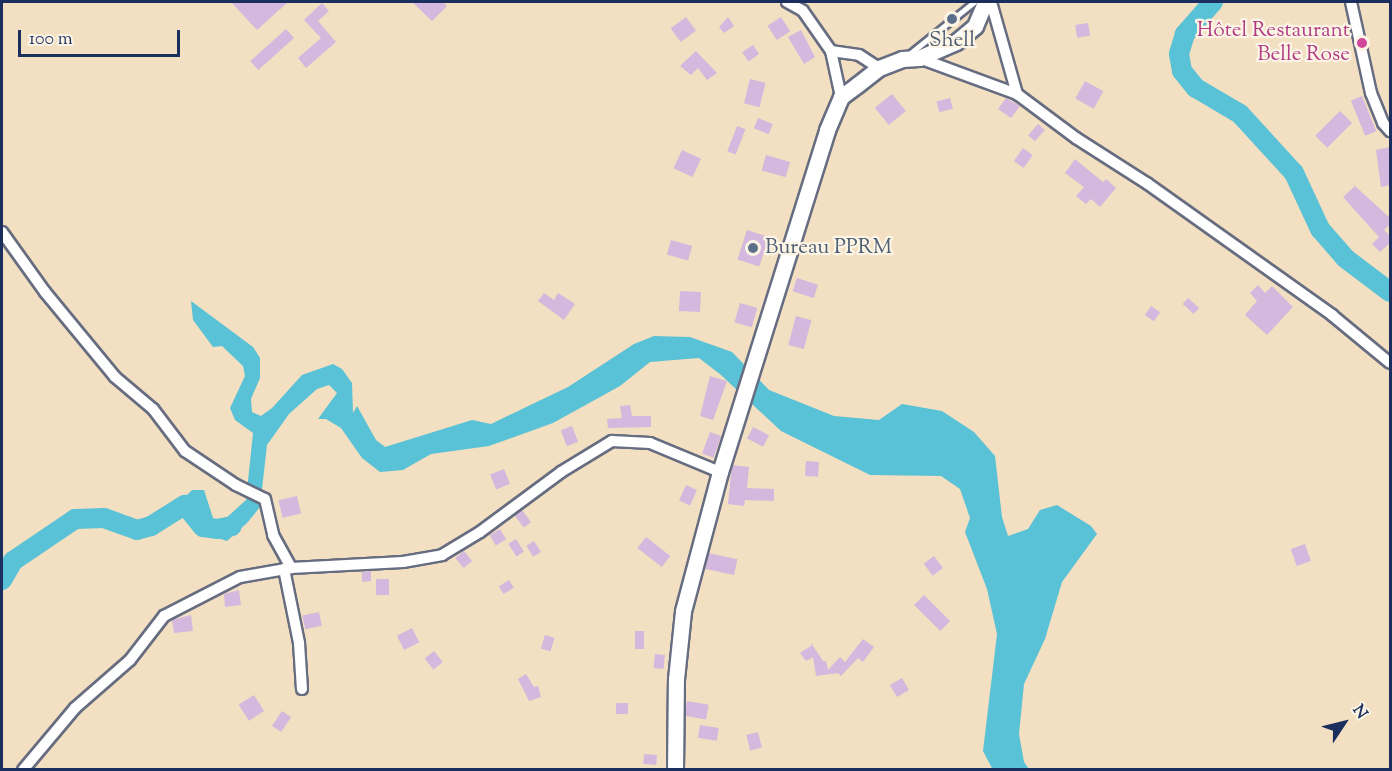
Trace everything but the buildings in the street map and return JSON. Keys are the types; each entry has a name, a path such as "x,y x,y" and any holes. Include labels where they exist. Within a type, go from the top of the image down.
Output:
{"main road":[{"path":"675,770 676,680 683,611 720,472 827,130 842,97 879,68 902,60 919,58 956,42 975,26 985,2"}],"street":[{"path":"787,2 802,6 831,51 842,97"},
{"path":"991,2 1017,94"},
{"path":"1351,2 1371,93 1383,123 1390,131"},
{"path":"831,51 859,56 879,68"},
{"path":"919,58 1017,94 1076,138 1148,184 1332,315 1390,363"},
{"path":"2,232 45,292 115,377 153,409 185,451 236,485 265,499 273,535 287,568 299,643 302,690"},
{"path":"23,770 75,708 130,660 164,616 240,577 287,568 403,562 442,555 480,532 561,472 612,441 650,443 720,472"}],"lane":[{"path":"902,60 974,2"}],"water":[{"path":"191,301 253,347 260,358 260,378 251,399 252,412 261,416 272,408 302,375 333,364 342,369 352,383 353,413 357,406 376,440 385,447 472,420 491,424 568,387 634,344 654,336 690,337 732,352 769,390 834,416 879,420 902,404 942,411 974,432 995,456 1002,517 1008,536 1028,529 1040,510 1057,505 1091,526 1097,534 1062,582 1045,639 1024,684 1019,734 1024,762 1029,769 993,770 983,751 997,634 987,589 965,532 970,518 960,489 941,476 870,475 781,431 721,375 699,358 650,362 620,386 553,423 489,446 431,454 403,470 380,472 362,458 341,428 326,419 318,419 337,393 329,385 317,389 289,414 267,445 260,507 247,523 227,541 212,536 198,514 186,514 179,519 179,503 192,490 204,490 214,521 224,520 246,500 253,433 235,420 230,408 245,376 243,366 222,346 213,347 193,320"}],"waterway":[{"path":"1213,2 1185,34 1179,54 1182,71 1196,88 1240,114 1294,173 1320,229 1345,258 1390,292"},
{"path":"2,580 13,561 75,519 104,518 137,530 151,526 185,505 203,527 217,529 232,526"}],"place":[{"name":"Shell","path":"952,19"},
{"name":"Hôtel Restaurant Belle Rose","path":"1362,43"},
{"name":"Bureau PPRM","path":"753,248"}]}
